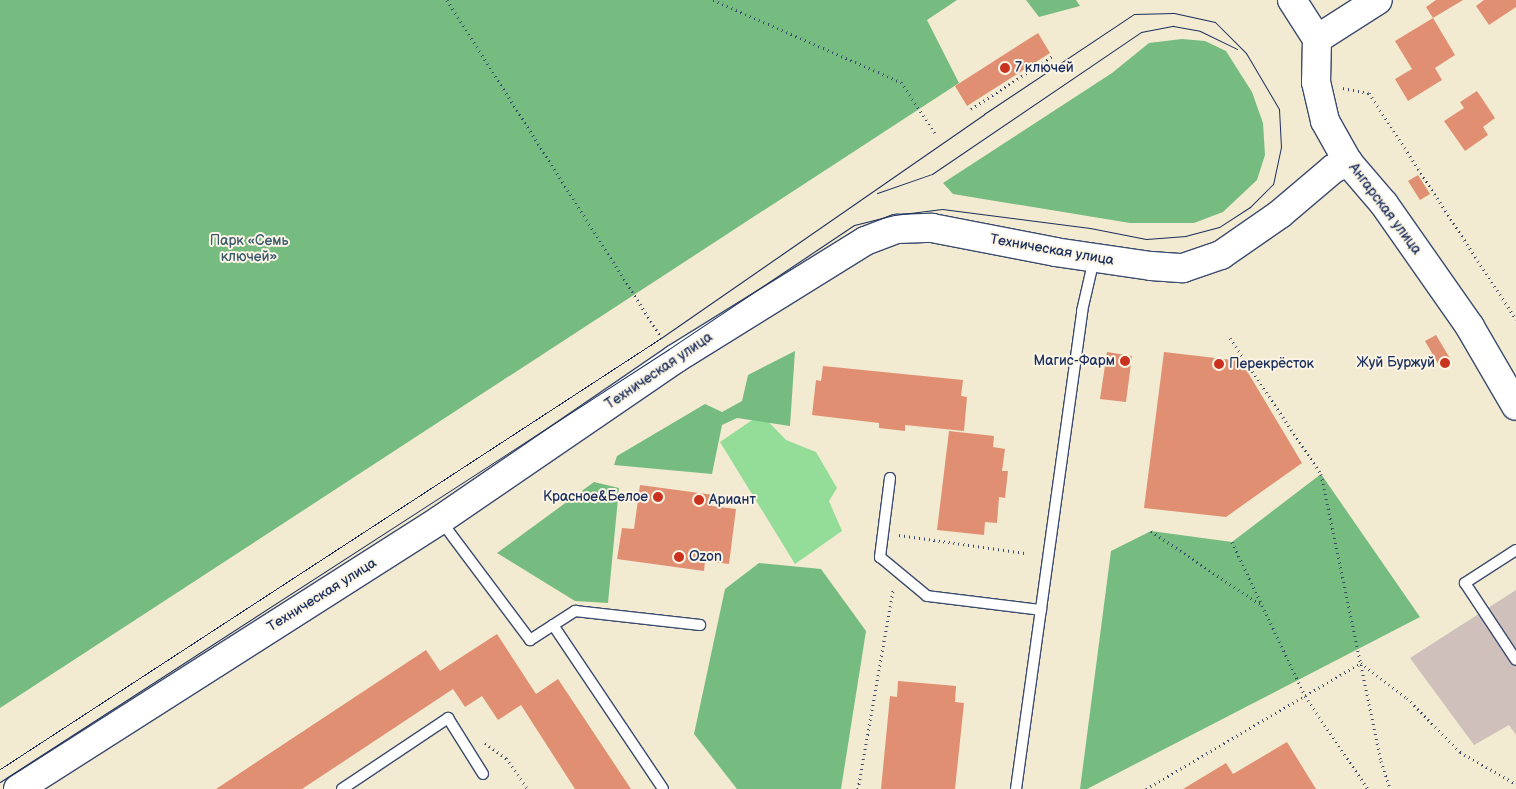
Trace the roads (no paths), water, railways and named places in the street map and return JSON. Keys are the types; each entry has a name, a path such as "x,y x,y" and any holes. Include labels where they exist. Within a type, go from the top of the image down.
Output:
{"street":[{"path":"1292,0 1317,39 1378,0"},
{"name":"Ангарская улица","path":"1317,39 1316,82 1325,121 1348,162 1384,204 1470,327 1516,406"},
{"name":"Техническая улица","path":"18,789 440,520 675,359 833,259 865,241 897,229 932,228 1094,258 1151,266 1183,268 1221,255 1280,214 1333,169 1348,162"}],"lane":[{"path":"1016,789 1082,311 1094,258"},
{"path":"890,478 880,558 927,596 1041,610"},
{"path":"440,520 530,640 575,611 700,625"},
{"path":"1516,550 1465,583 1516,660"},
{"path":"553,625 663,789"},
{"path":"342,789 448,718 484,774"}],"tram line":[{"path":"0,769 661,338 984,114 1134,14 1174,13 1215,22 1246,53 1279,109 1281,147 1273,184 1250,207 1219,227 1186,236 1146,239 1090,228 942,209 894,215 854,225 669,349 0,782"},
{"path":"877,193 932,174 1141,32 1173,26 1200,31 1237,49"}],"place":[{"name":"7 ключей","path":"1005,68"},
{"name":"Магис-Фарм","path":"1125,361"},
{"name":"Жуй Буржуй","path":"1445,363"},
{"name":"Перекрёсток","path":"1219,364"},
{"name":"Красное&Белое","path":"658,497"},
{"name":"Ариант","path":"699,500"},
{"name":"Ozon","path":"679,557"}],"park label":[{"name":"Парк «Семь ключей»","path":"249,250"}]}
